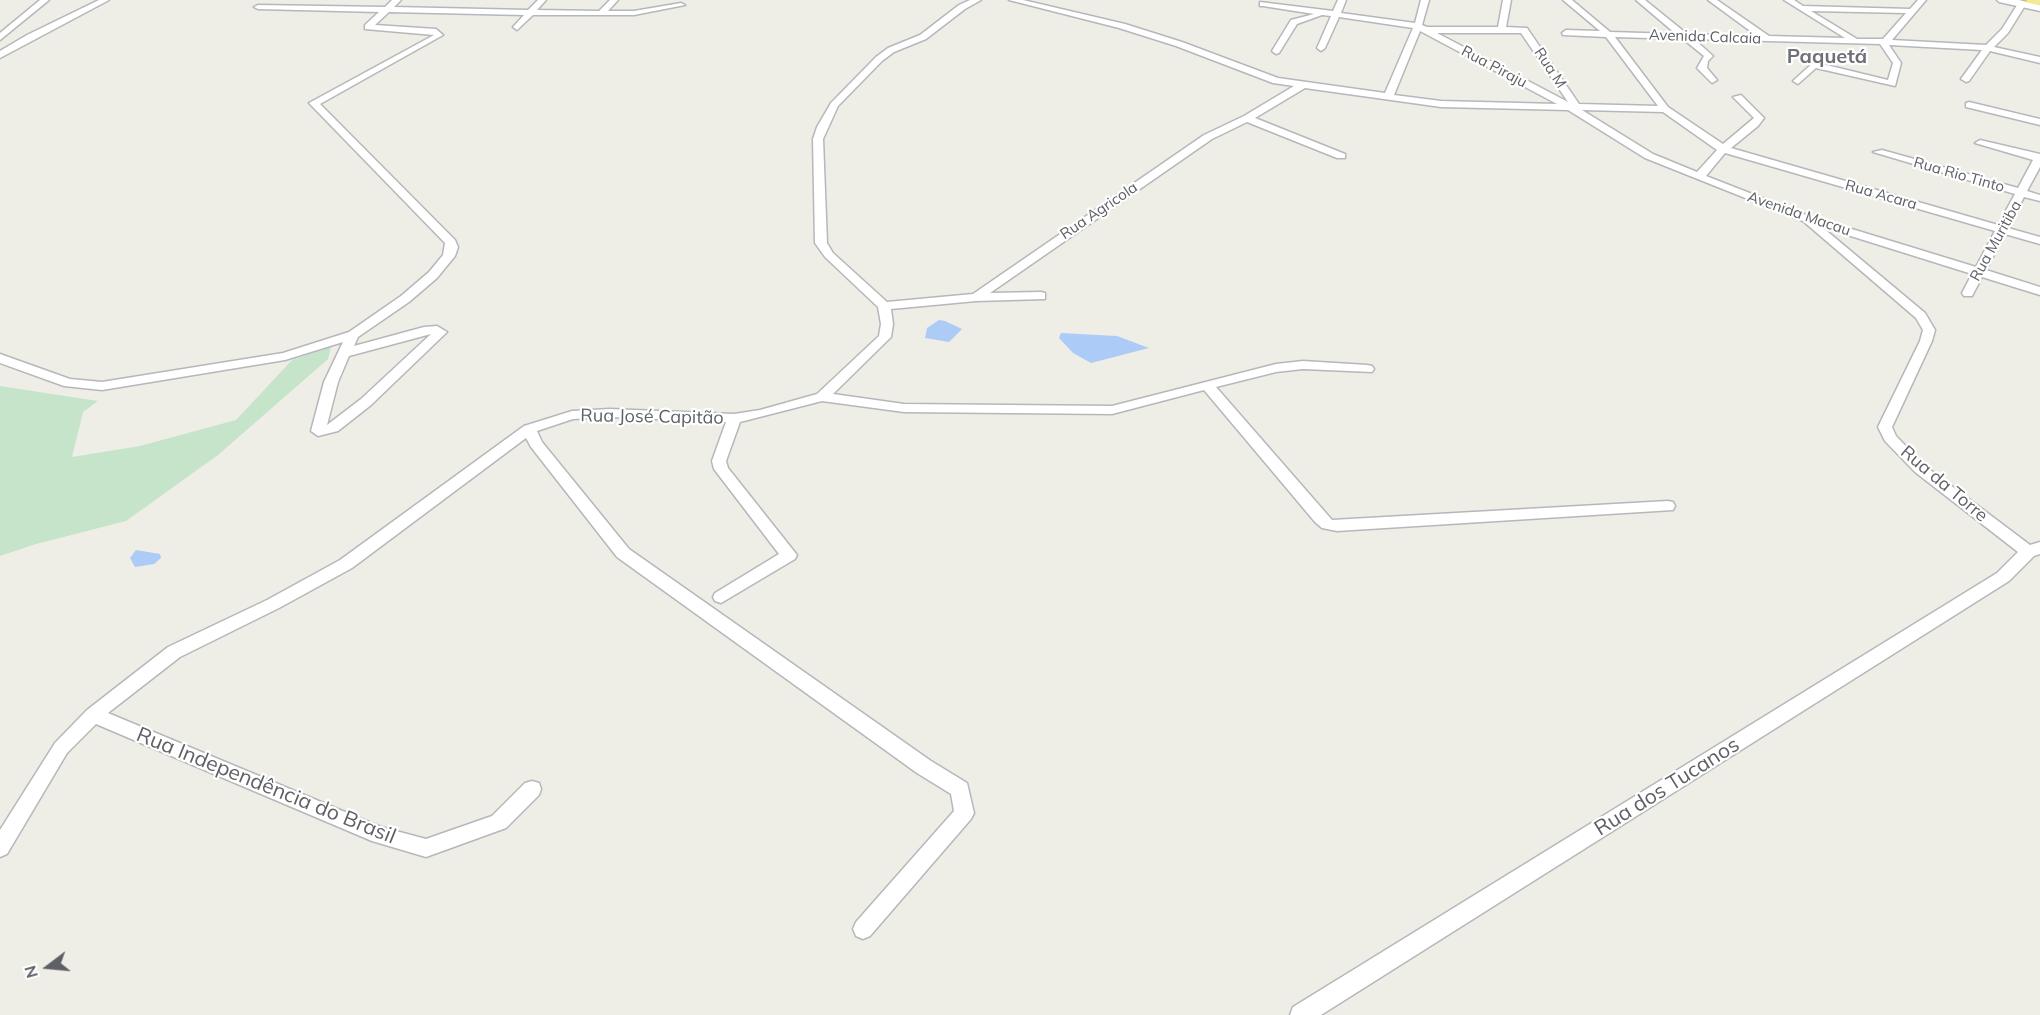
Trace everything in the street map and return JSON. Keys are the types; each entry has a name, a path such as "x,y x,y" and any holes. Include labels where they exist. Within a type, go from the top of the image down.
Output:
{"highway":[{"path":"2028,2 2040,2"}],"street":[{"path":"0,37 45,0"},
{"path":"0,55 30,37 105,0"},
{"path":"268,0 258,7 601,14 634,13 681,5"},
{"path":"310,8 321,0"},
{"path":"0,358 22,368 69,383 102,386 285,356 353,335 405,299 433,275 448,256 452,247 451,242 314,103 440,35 434,32 372,28 368,25 397,0"},
{"path":"456,11 468,0"},
{"path":"517,27 542,0"},
{"path":"601,14 614,0"},
{"path":"884,306 829,255 821,243 818,139 834,105 879,58 891,50 923,38 962,7 977,0"},
{"path":"1013,0 1122,26 1179,44 1276,81 1441,104 1665,109"},
{"path":"1321,48 1332,13 1342,0"},
{"path":"1388,97 1422,28 1425,0"},
{"path":"1263,4 1422,28 1502,28 1507,0"},
{"name":"Rua Acara","path":"1567,0 1608,34 1665,109 1723,149 2040,241"},
{"path":"1640,0 1709,56 1704,60 1702,68 1712,80"},
{"path":"1712,0 1769,40"},
{"path":"1788,0 1858,42"},
{"path":"1798,81 1814,65 1892,84 1897,63 1884,45 1885,42 1922,0"},
{"path":"2003,0 2028,2 2040,8"},
{"path":"1966,79 1988,48 2028,2"},
{"path":"1801,8 1911,11"},
{"path":"1276,51 1294,22 1332,13"},
{"name":"Rua Piraju","path":"1422,28 1573,107"},
{"name":"Rua M","path":"1502,28 1524,30 1573,107"},
{"name":"Avenida Calcaia","path":"1566,33 1885,42 1988,48 2040,60"},
{"name":"Rua Agricola","path":"884,306 976,297 1208,137 1247,118 1305,84"},
{"path":"1699,177 1723,149 1755,124 1759,118 1738,97"},
{"path":"1969,105 2040,122"},
{"name":"Avenida Macau","path":"1573,107 1649,156 1699,177 1802,217 2040,291"},
{"path":"1247,118 1341,156"},
{"path":"1980,142 2040,158"},
{"name":"Rua Rio Tinto","path":"1878,152 2040,198"},
{"name":"Rua Muritiba","path":"1968,293 2040,158"},
{"name":"Rua da Torre","path":"1802,217 1922,316 1929,330 1885,427 1890,438 1920,469 2034,550"},
{"path":"976,297 1041,296"},
{"name":"Rua José Capitão","path":"0,848 62,748 93,715 174,652 273,604 346,564 529,429 572,415 610,413 734,418 760,414 822,397 885,337 887,324 884,306"},
{"path":"344,353 424,331 441,332 366,402 333,428 318,431 331,382 344,353 353,335"},
{"path":"822,397 904,408 1112,410 1261,371 1302,365 1367,369"},
{"path":"1207,385 1327,524 1349,525 1668,506"},
{"path":"721,597 789,555 721,470 719,461 734,418"},
{"path":"529,429 536,444 623,553 924,767 960,789 964,813 862,929"},
{"name":"Rua dos Tucanos","path":"1300,1015 2003,577 2034,550"},
{"name":"Rua Independência do Brasil","path":"93,715 379,835 426,848 499,822 532,789"}],"green space":[{"path":"331,347 328,359 218,455 126,521 36,544 0,556 0,386 98,401 83,412 72,457 140,446 236,420 292,360"}],"water":[{"path":"939,320 962,329 949,342 925,338 927,328"},
{"path":"1061,333 1117,336 1149,348 1091,363 1073,353 1059,338"},
{"path":"136,550 160,554 161,558 154,564 135,567 130,558"}],"district":[{"name":"Paquetá","path":"1827,57"}]}
